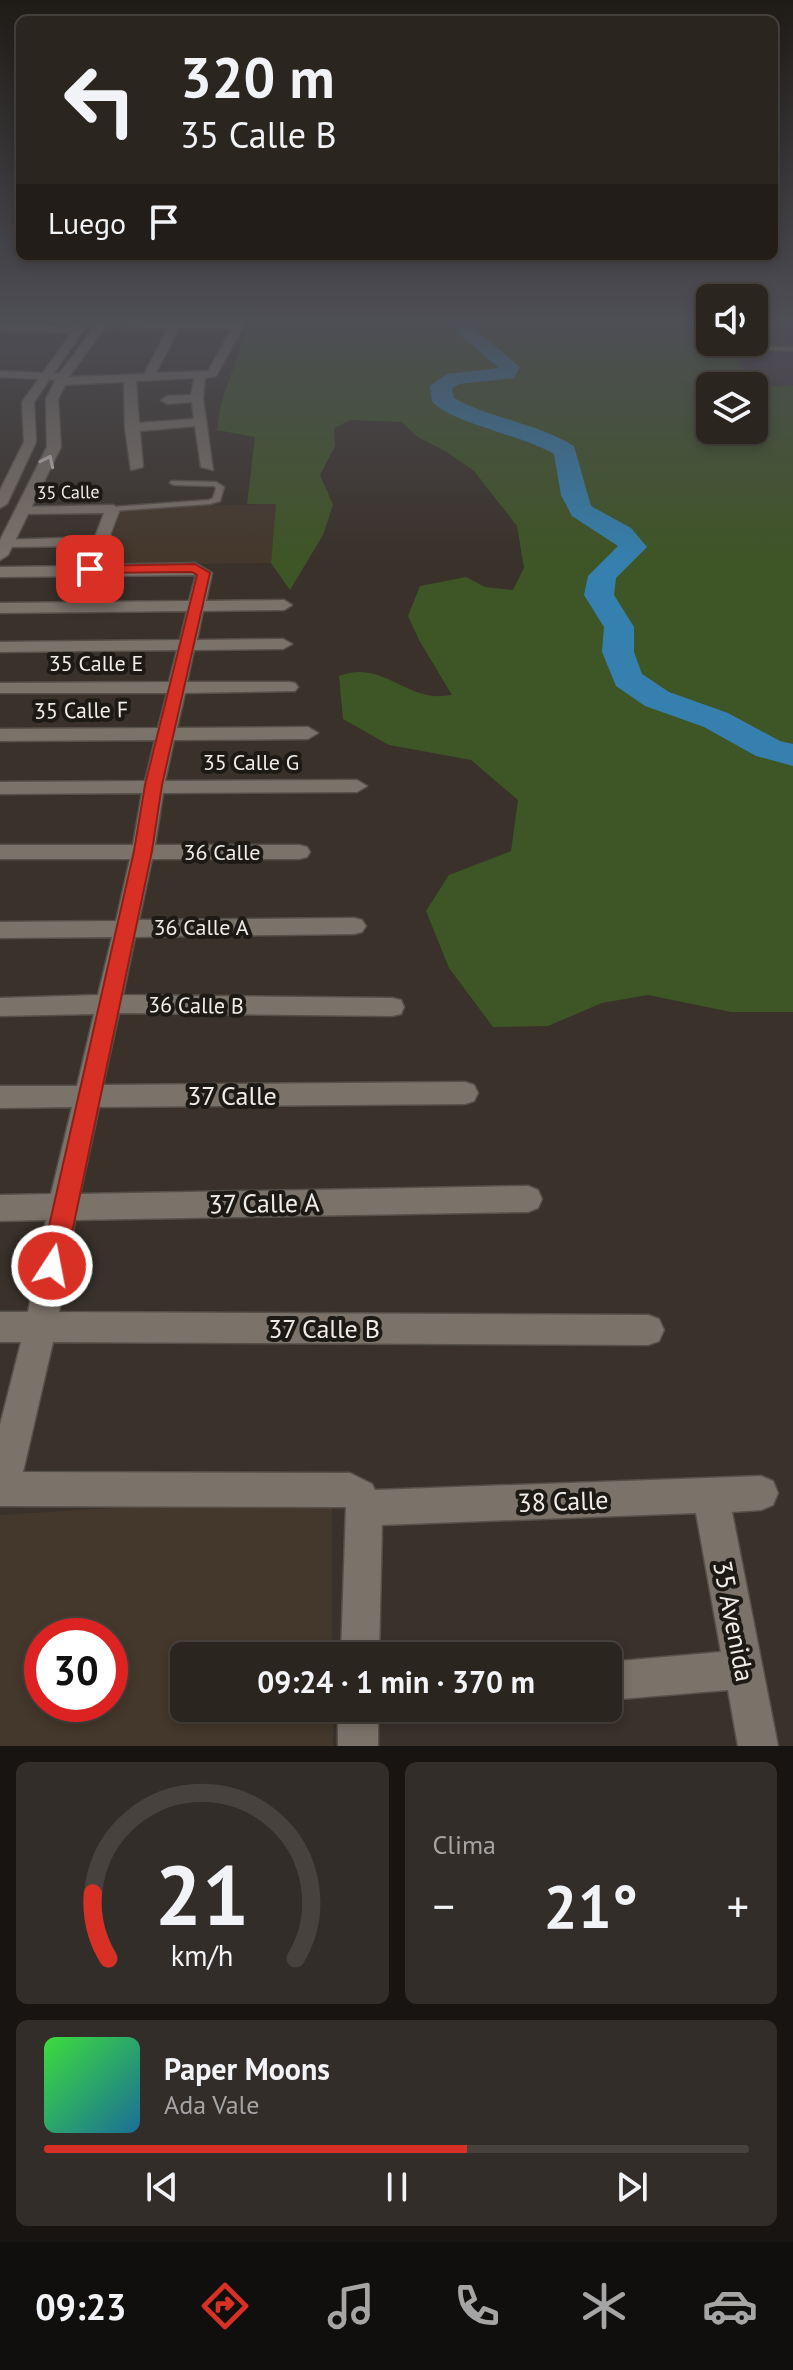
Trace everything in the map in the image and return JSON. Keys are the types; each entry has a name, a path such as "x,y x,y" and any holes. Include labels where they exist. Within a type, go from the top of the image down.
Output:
{"street":[{"path":"0,504 30,442 30,399"},
{"path":"3,549 54,447 52,399"},
{"path":"130,399 136,467"},
{"path":"167,400 175,399"},
{"path":"197,399 208,467"},
{"path":"131,428 201,422"},
{"path":"90,569 113,509"},
{"name":"35 Calle","path":"23,510 113,509"},
{"path":"3,549 100,541"},
{"path":"0,572 195,568 204,573 154,785 143,851 63,1206 41,1326 1,1489"},
{"path":"0,608 284,605"},
{"path":"0,647 283,644"},
{"name":"35 Calle E","path":"0,688 289,687"},
{"name":"35 Calle F","path":"0,735 308,733"},
{"name":"35 Calle G","path":"0,788 357,786"},
{"name":"36 Calle","path":"0,852 299,852"},
{"name":"36 Calle A","path":"0,930 354,926"},
{"name":"36 Calle B","path":"0,1007 109,1004 392,1007"},
{"name":"37 Calle","path":"0,1097 465,1093"},
{"name":"37 Calle A","path":"0,1208 528,1199"},
{"name":"37 Calle B","path":"0,1327 648,1330"},
{"name":"38 Calle","path":"1,1489 352,1498 761,1493"},
{"name":"35 Avenida","path":"711,1496 758,1746"},
{"path":"352,1498 359,1642"},
{"path":"622,1680 743,1669"},
{"path":"358,1722 358,1746"}],"lane":[{"path":"113,509 210,502 217,499 220,487 212,483 174,483"}],"shaded area":[{"path":"277,504 271,563 102,565 122,508"},
{"path":"332,1494 332,1642 170,1642 170,1722 333,1722 333,1746 0,1746 0,1515"}],"green space":[{"path":"222,399 696,399 696,444 768,444 768,399 793,399 793,1012 731,1012 648,995 602,1003 548,1026 493,1027 449,968 426,911 449,875 511,851 518,800 471,760 389,745 343,719 339,676 365,672 421,693 452,695 408,616 420,586 466,577 485,587 513,590 524,568 517,526 474,471 418,437 402,422 351,420 334,428 335,446 320,475 333,505 323,535 290,590 271,563 276,504 247,504 255,437 217,430"}],"waterway":[{"path":"443,399 472,415 534,434 566,451 571,486 581,510 594,521 622,534 633,547 602,576 599,595 619,627 618,652 628,679 657,699 716,720 768,749 793,755"}],"route":[{"path":"52,1266 143,851 154,785 204,573 195,568 90,569"}]}
